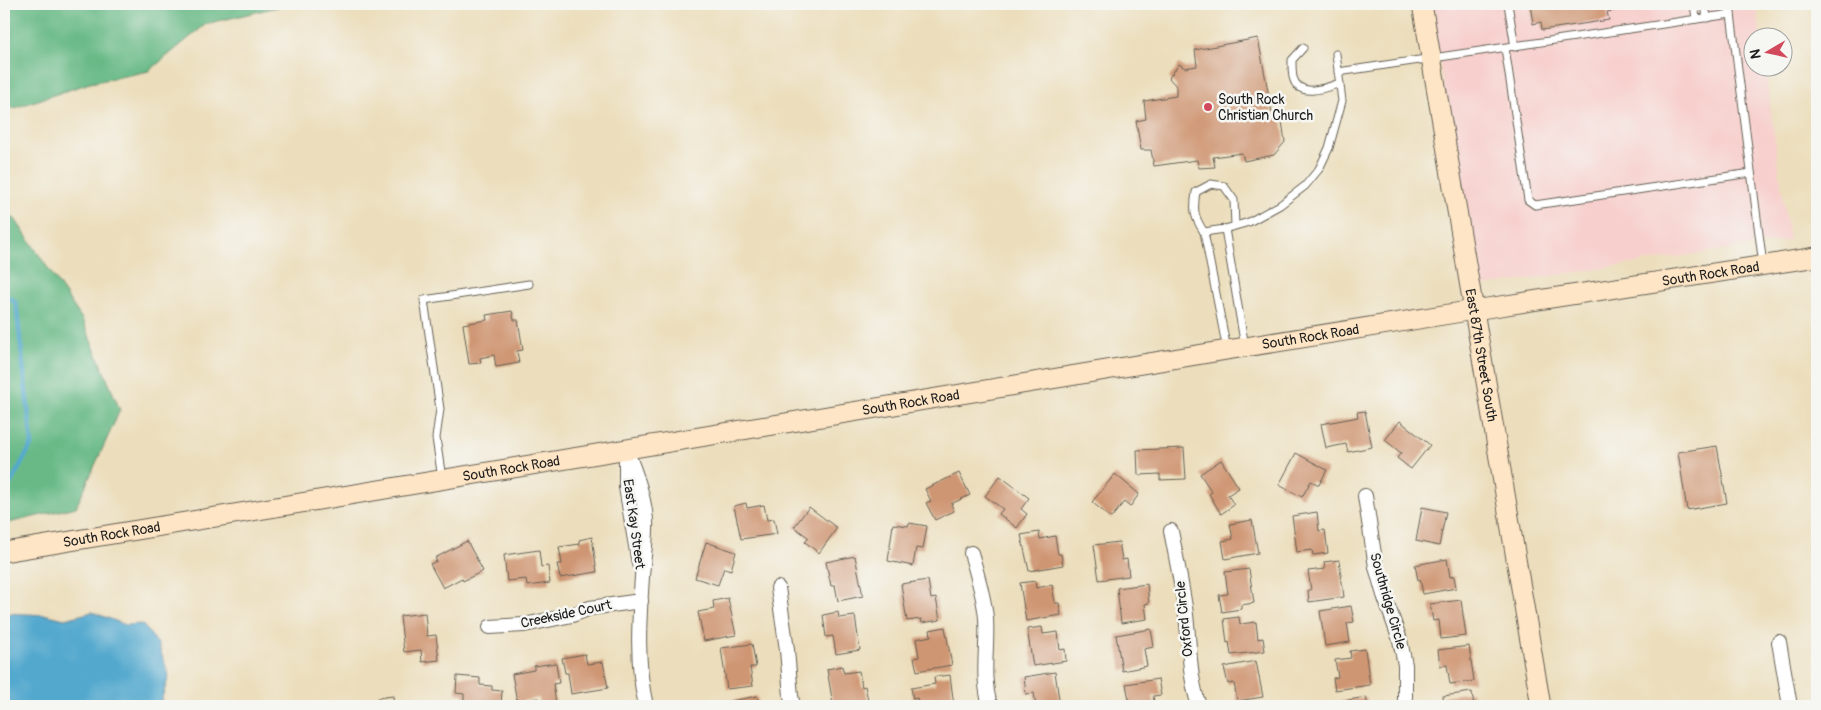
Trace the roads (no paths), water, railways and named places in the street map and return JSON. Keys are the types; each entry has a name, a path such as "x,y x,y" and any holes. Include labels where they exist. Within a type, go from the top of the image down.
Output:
{"main road":[{"name":"East 87th Street South","path":"1422,4 1541,706"},
{"name":"South Rock Road","path":"4,552 1474,310 1817,258"}],"street":[{"name":"East Kay Street","path":"626,450 626,487 634,541 642,577 638,651 640,676 646,706"},
{"name":"Southridge Circle","path":"1365,496 1376,567 1400,640 1405,666 1405,706"},
{"name":"Oxford Circle","path":"1171,531 1185,609 1190,671 1199,706"},
{"path":"972,553 986,616 984,673 990,706"},
{"path":"778,588 788,650 793,706"},
{"name":"Creekside Court","path":"490,627 524,625 572,615 590,608 641,601"},
{"path":"1779,642 1790,706"}],"lane":[{"path":"1508,4 1515,47"},
{"path":"1694,4 1696,19"},
{"path":"1705,4 1706,18"},
{"path":"1730,4 1763,265"},
{"path":"1338,72 1731,14"},
{"path":"1302,48 1292,60 1293,79 1302,88 1318,91 1340,83"},
{"path":"1505,48 1528,200 1535,205 1751,173"},
{"path":"1204,232 1225,229 1249,222 1280,205 1304,186 1319,168 1329,148 1342,101 1336,54"},
{"path":"1235,226 1234,200 1224,186 1211,184 1196,192 1195,219 1204,232 1236,349"},
{"path":"1225,229 1236,349"},
{"path":"442,479 436,438 440,409 424,300 529,284"}],"water":[{"path":"92,612 126,625 142,624 158,644 169,676 160,704 157,706 4,706 4,613 48,615 65,619"}],"waterway":[{"path":"4,293 16,303 32,444 4,495"}],"place":[{"name":"South Rock Christian Church","path":"1208,107"}]}
